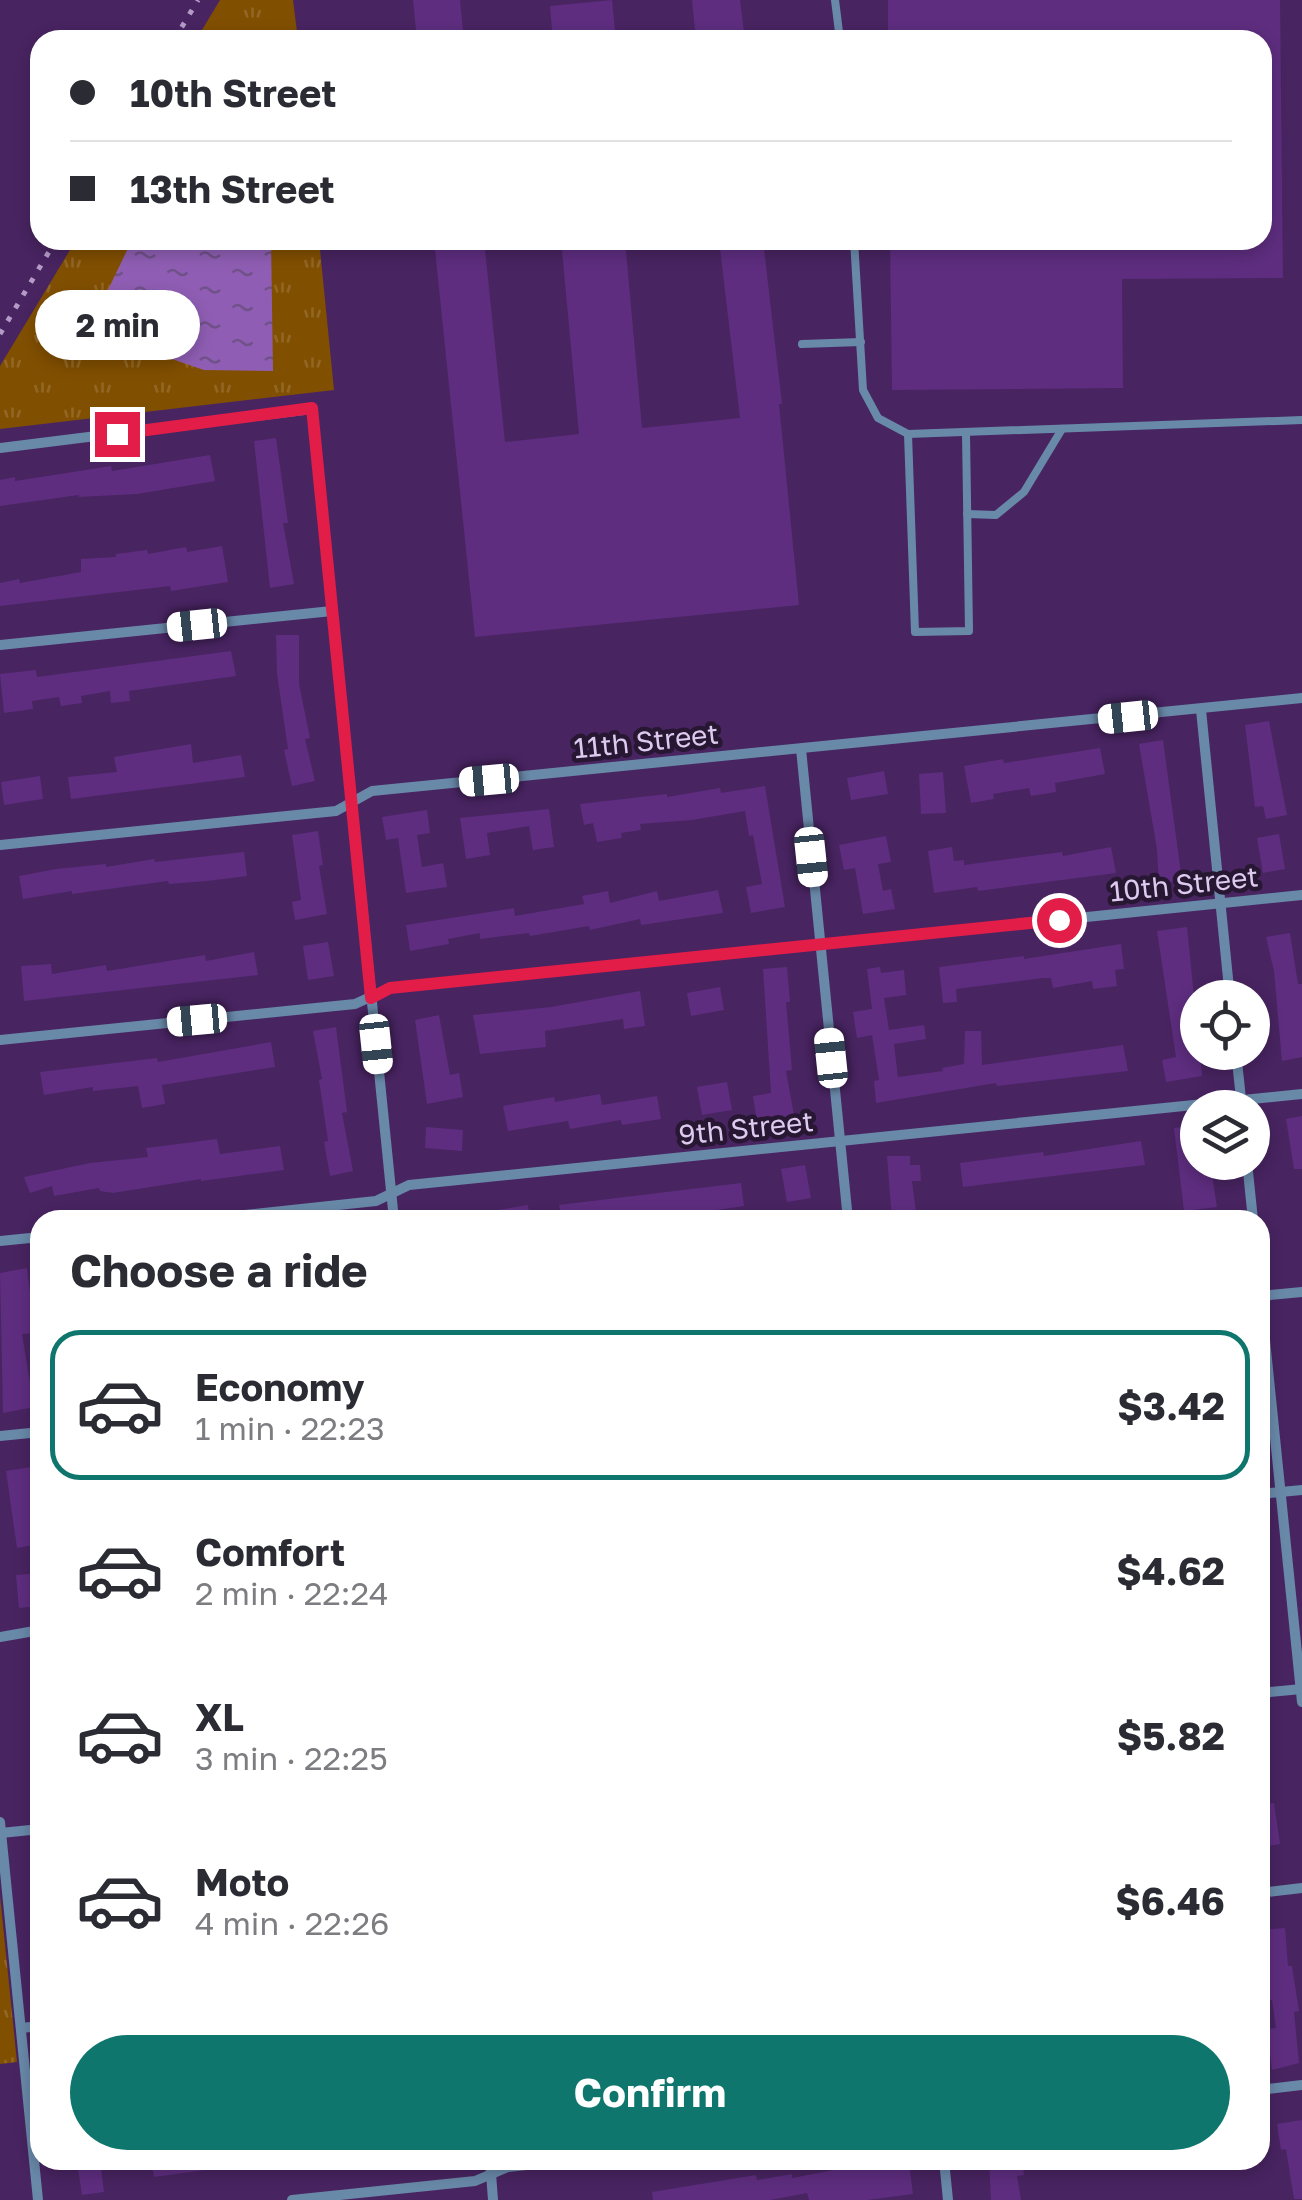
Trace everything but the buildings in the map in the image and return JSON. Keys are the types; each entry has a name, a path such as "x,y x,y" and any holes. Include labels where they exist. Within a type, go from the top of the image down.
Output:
{"street":[{"path":"0,448 312,408 393,1210"},
{"path":"0,645 332,611"},
{"name":"11th Street","path":"0,846 336,811 372,791 1302,698"},
{"path":"1201,710 1228,980"},
{"path":"801,749 847,1210"},
{"name":"10th Street","path":"0,1040 355,1004 390,988 1302,894"},
{"name":"9th Street","path":"1270,1099 1302,1094"},
{"name":"9th Street","path":"291,1210 376,1201 409,1185 1180,1110"},
{"path":"1249,1180 1252,1210"},
{"path":"0,1241 30,1238"},
{"path":"1270,1294 1302,1292"},
{"path":"1270,1393 1302,1702"},
{"path":"0,1436 30,1433"},
{"path":"1270,1493 1302,1490"},
{"path":"0,1637 30,1632"},
{"path":"1270,1692 1301,1689"},
{"path":"0,1822 30,2119"},
{"path":"1,1833 30,1830"},
{"path":"1270,1892 1302,1888"},
{"path":"21,2028 30,2027"},
{"path":"1270,2089 1302,2086"},
{"path":"35,2170 38,2200"},
{"path":"491,2170 494,2200"},
{"path":"292,2200 476,2181 501,2170"},
{"path":"945,2170 948,2200"}],"lane":[{"path":"836,0 839,30"},
{"path":"855,250 863,390 878,418 908,434 1302,420"},
{"path":"802,344 861,342"},
{"path":"967,514 996,515 1024,492 1062,429"},
{"path":"908,434 915,632 968,631 966,433"}],"green space":[{"path":"220,0 293,0 297,30 202,30"},
{"path":"70,250 320,250 334,390 0,429 0,366"},
{"path":"0,1896 17,2062 0,2064"}],"water":[{"path":"127,250 271,250 273,371 204,370 113,339 106,294"}],"railway":[{"path":"180,30 198,0"},
{"path":"0,334 50,250"}],"route":[{"path":"117,434 312,408 371,998 390,988 1059,920"}]}
